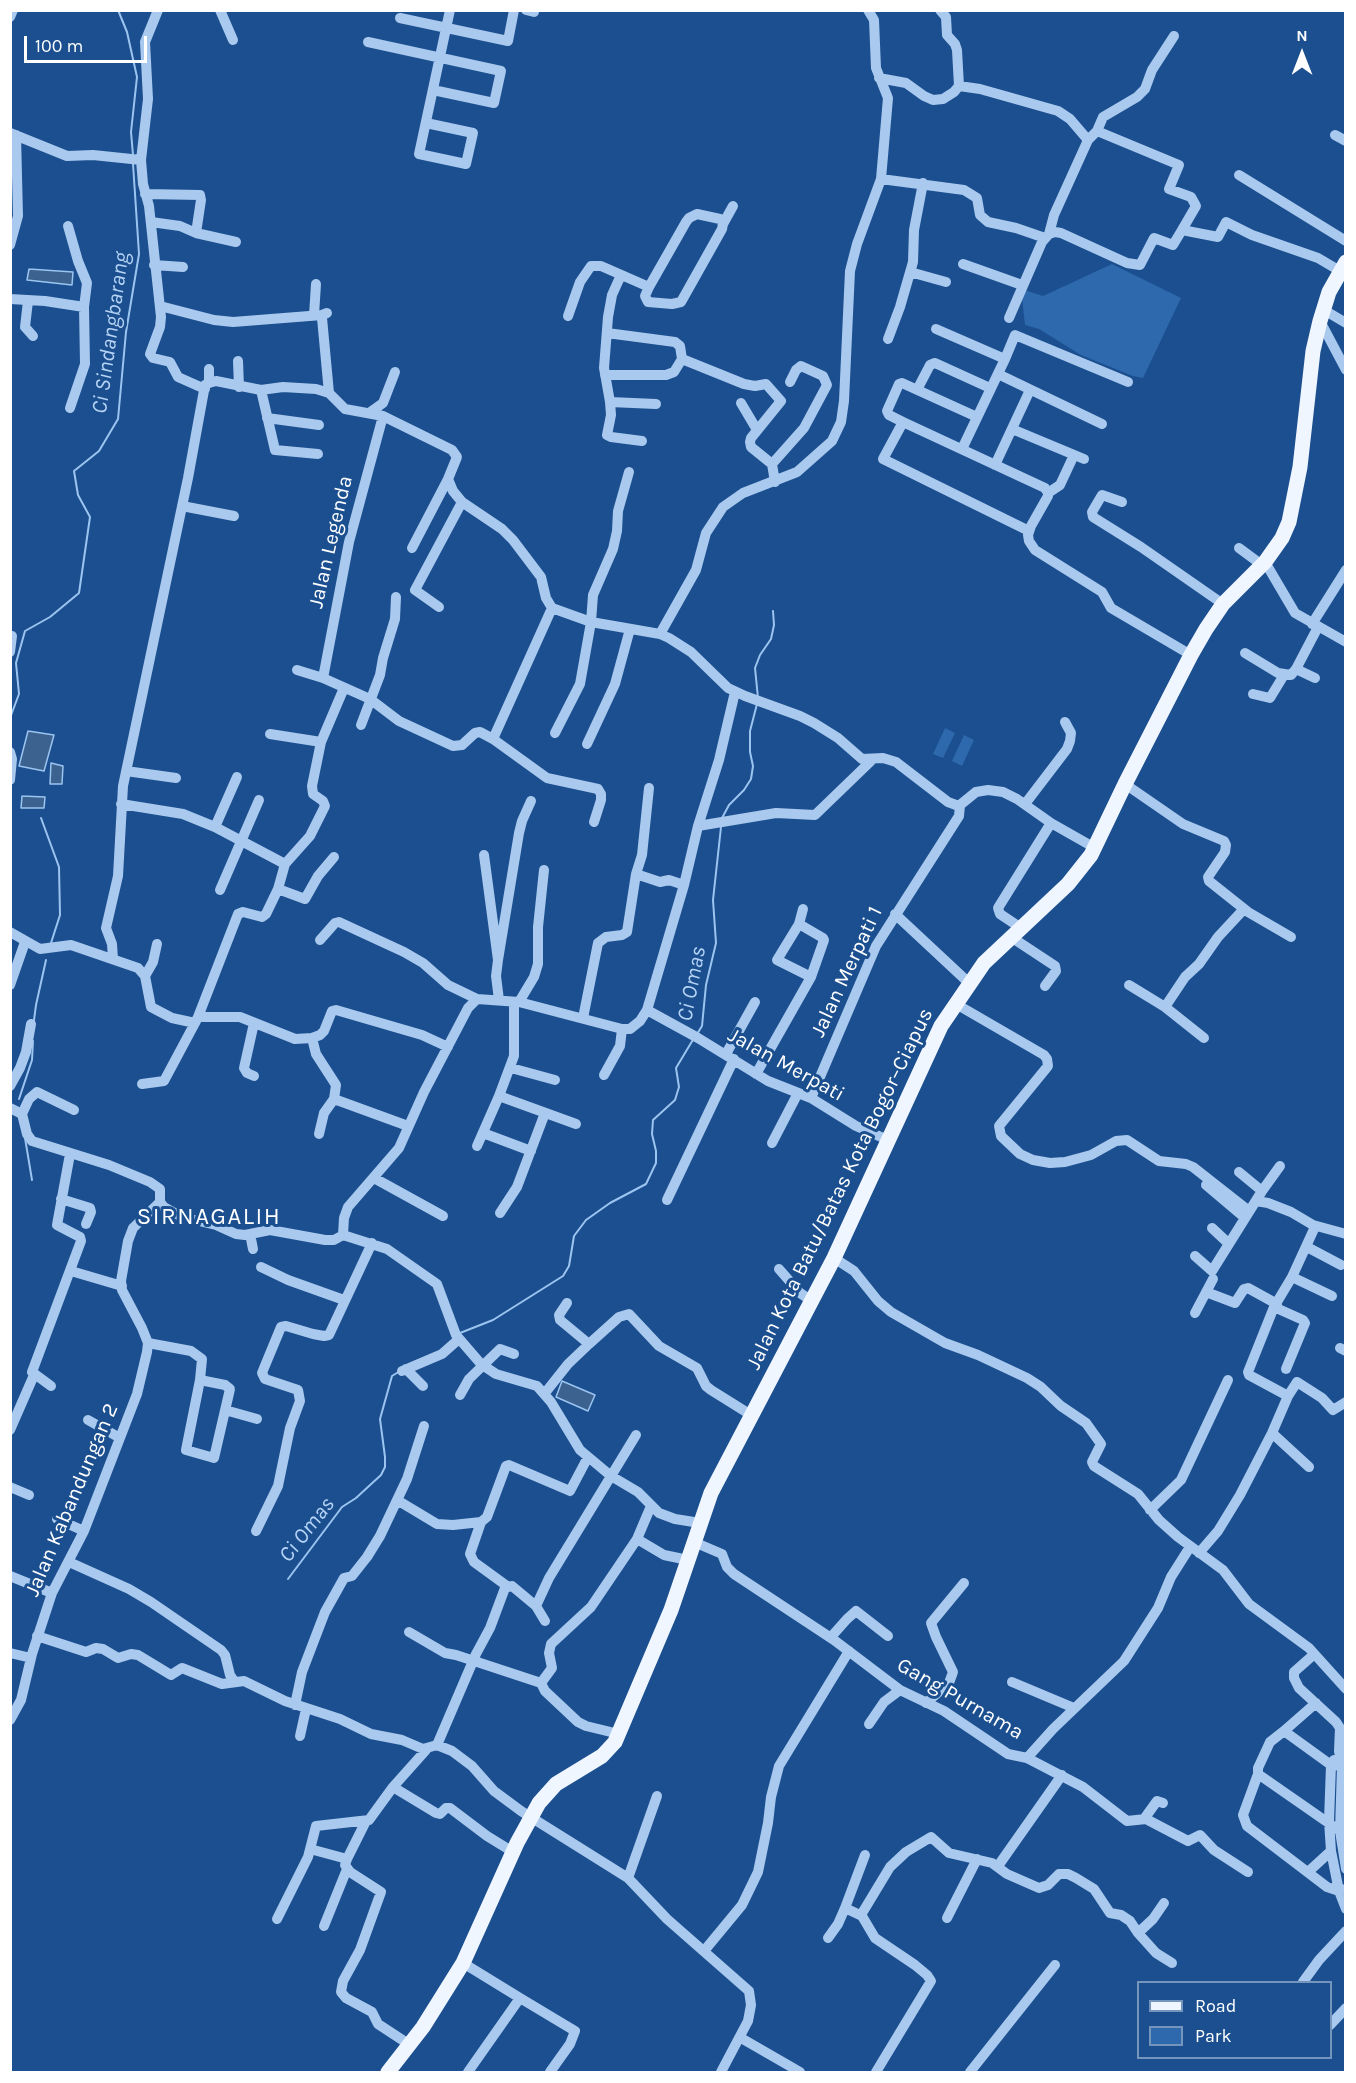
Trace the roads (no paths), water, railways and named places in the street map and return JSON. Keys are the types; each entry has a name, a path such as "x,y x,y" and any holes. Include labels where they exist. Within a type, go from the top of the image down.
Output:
{"main road":[{"name":"Jalan Kota Batu/Batas Kota Bogor–Ciapus","path":"388,2073 410,2045 463,1963 530,1817 547,1792 602,1756 619,1734 671,1610 700,1523 716,1484 834,1258 934,1040 984,963 1068,884 1095,848 1191,655 1223,604 1263,564 1282,538 1292,507 1300,467 1313,351 1329,292 1343,266"}],"street":[{"path":"10,17 13,10"},
{"path":"158,10 144,51 148,99 138,160 151,222 160,306 160,327 150,353 151,356 170,362 178,376 207,386 216,381 261,390 300,386 316,388 329,393 345,409 383,416 455,452 457,461 412,548"},
{"path":"220,10 233,40"},
{"path":"426,123 473,133 466,164 419,154 450,10"},
{"path":"400,18 508,41 514,10"},
{"path":"660,634 696,570 702,544 714,519 723,507 735,497 797,472 830,444 841,422 850,271 857,244 881,179 888,98 875,65 874,20 868,10"},
{"path":"879,78 906,83 933,100 948,97 959,86 956,46 947,35 946,17 940,10"},
{"path":"1010,318 1022,285 1047,236 1054,215 1088,140 1097,131 1103,117 1137,97 1145,89 1152,70 1174,36"},
{"path":"368,42 501,71 494,103 433,90"},
{"path":"959,86 980,89 1058,111 1070,119 1088,140"},
{"path":"881,179 964,190 977,198 979,213 988,222 1047,236 1055,232 1127,262 1140,265 1154,238 1173,245 1196,206 1191,197 1169,189 1179,165 1097,131"},
{"path":"10,245 18,216 13,134 67,156 93,155 138,160"},
{"path":"1335,135 1346,141"},
{"path":"1239,175 1346,241"},
{"path":"888,339 900,308 914,255 914,230 923,183"},
{"path":"146,194 200,195 196,233"},
{"path":"723,224 720,219 703,214 689,218 649,287 645,296 648,302 672,304 681,302 733,206"},
{"path":"151,222 180,226 196,233 236,242"},
{"path":"1182,231 1218,237 1226,222 1252,235 1343,266"},
{"path":"68,226 86,279 85,364 70,408"},
{"path":"963,264 1022,285"},
{"path":"154,265 183,267"},
{"path":"567,316 580,282 591,266 602,266 649,287"},
{"path":"910,272 946,282"},
{"path":"621,275 610,302 607,333 605,375 611,415 607,435 642,441"},
{"path":"316,284 329,393"},
{"path":"10,299 84,307"},
{"path":"28,301 25,327 33,336"},
{"path":"160,306 214,320 233,322 321,314"},
{"path":"1322,315 1346,323"},
{"path":"1322,315 1346,370"},
{"path":"936,329 1005,359"},
{"path":"605,375 666,375 674,372 682,359 680,346 675,342 607,333"},
{"path":"962,449 1016,335 1128,382"},
{"path":"682,359 744,384 755,386 766,384 781,401"},
{"path":"238,362 239,387"},
{"path":"918,388 930,365 935,363 990,388"},
{"path":"772,464 804,428 827,385 823,376 801,366 789,378 781,401 757,430 750,446 772,464 775,482"},
{"path":"113,959 112,944 106,928 118,876 121,804 126,771 209,369"},
{"path":"369,413 383,403 395,372"},
{"path":"998,374 1102,424"},
{"path":"977,417 904,383 900,383 887,409 889,415 1045,488 1048,493"},
{"path":"261,390 275,450 318,454"},
{"path":"995,465 1030,390"},
{"path":"610,402 656,404"},
{"path":"741,403 757,430"},
{"name":"Jalan Legenda","path":"323,678 349,542 383,416"},
{"path":"267,418 319,425"},
{"path":"903,422 883,459 1029,531"},
{"path":"1012,429 1079,457 1060,485 1048,493 1029,531 1029,541 1040,554 1102,592 1111,608 1191,655"},
{"path":"555,733 579,684 591,622 593,595 613,549 618,512 629,472"},
{"path":"448,479 453,491 462,502 502,529 513,540 541,577 546,598 552,608 591,622 660,634 684,646 722,683 740,694 814,723 867,760"},
{"path":"1122,502 1102,495 1092,516 1223,604"},
{"path":"439,607 415,590 462,502"},
{"path":"182,506 234,516"},
{"path":"1239,548 1263,564 1291,608 1315,626 1346,642"},
{"path":"1245,653 1284,675 1291,675 1346,570"},
{"path":"361,725 380,675 382,657 395,619 396,597"},
{"path":"493,739 552,608"},
{"path":"587,744 615,684 630,629"},
{"path":"10,652 12,636"},
{"path":"1296,669 1315,678"},
{"path":"297,670 323,678 370,699 399,721 453,746 462,745 478,732 493,739 547,778 598,789 601,800 594,822"},
{"path":"1253,694 1270,698 1284,675"},
{"path":"142,1084 164,1081 197,1020 238,914 243,912 264,916 278,889 285,864 310,836 325,806 323,801 313,794 312,789 321,742 344,688"},
{"path":"320,940 335,923 342,922 404,952 423,963 448,985 477,999 516,1002 622,1029 630,1029 636,1025 647,1010 684,885 698,826 740,694"},
{"path":"1025,804 1067,749 1071,733 1065,722"},
{"path":"270,734 321,742"},
{"path":"10,752 10,780"},
{"path":"698,826 776,813 814,815 867,760 884,758 896,762 948,802 960,805 972,794 988,790 1003,792 1095,848"},
{"path":"126,771 176,778"},
{"path":"215,827 237,777"},
{"path":"1125,784 1178,821 1225,842 1225,852 1208,879 1244,909 1291,937"},
{"path":"583,1018 597,947 601,940 627,932 636,874 642,855 649,788"},
{"path":"220,890 259,800"},
{"path":"499,1000 496,976 498,960 519,833 531,801"},
{"path":"121,804 175,812 215,827 285,864"},
{"name":"Jalan Merpati 1","path":"811,1098 872,955 895,914 958,816 960,805"},
{"path":"1045,986 1056,971 1055,966 1016,932 998,909 1051,823"},
{"path":"484,855 498,960"},
{"path":"278,889 305,899 318,876 334,857"},
{"path":"477,1146 511,1068 515,1049 516,1002 534,977 538,964 538,927 544,870"},
{"path":"636,874 660,882 669,880 684,885"},
{"path":"803,909 799,924 777,960 811,977"},
{"path":"1165,1007 1180,983 1199,964 1218,937 1244,909"},
{"path":"895,914 969,983"},
{"path":"756,1074 811,977 824,939 799,924"},
{"path":"10,932 25,942 45,950 71,945 138,968 146,976"},
{"path":"10,985 25,942"},
{"path":"158,944 146,976 150,1005 154,1010 172,1018 197,1020 232,1016 295,1039 320,1035 332,1011 336,1010 422,1035 448,1047"},
{"path":"1129,984 1165,1007 1204,1038"},
{"path":"343,1235 344,1218 348,1208 399,1148 468,1008 477,999"},
{"path":"667,1200 755,1002"},
{"path":"956,1004 1044,1054 1047,1059 1048,1066 999,1126 1001,1136 1020,1154 1041,1162 1065,1162 1091,1155 1116,1141 1127,1140 1159,1161 1193,1167 1250,1210"},
{"name":"Jalan Merpati","path":"647,1010 779,1087 811,1098 856,1126 888,1140"},
{"path":"254,1023 244,1068 247,1073 254,1076"},
{"path":"10,1086 26,1052 31,1024"},
{"path":"604,1075 617,1052 622,1029"},
{"path":"312,1038 316,1054 336,1085 334,1099 324,1113 319,1134"},
{"path":"511,1068 555,1080"},
{"path":"74,1110 37,1092 29,1099 22,1114 27,1134 32,1141 109,1165 150,1182 160,1189 160,1202 133,1228 123,1265 122,1290 148,1343 198,1354 203,1362 186,1450 215,1457 230,1392 229,1387 200,1380"},
{"path":"772,1143 798,1093"},
{"path":"499,1096 576,1124"},
{"path":"334,1099 408,1126"},
{"path":"10,1108 22,1114"},
{"path":"500,1213 517,1187 545,1113"},
{"path":"483,1133 531,1151"},
{"path":"51,1386 34,1375 32,1370 71,1271 81,1239 57,1225 70,1154"},
{"path":"1195,1257 1212,1270 1280,1166"},
{"path":"1189,1171 1250,1210"},
{"path":"1239,1172 1262,1191"},
{"path":"374,1178 443,1216"},
{"path":"61,1198 90,1208 91,1212 86,1224"},
{"path":"160,1202 182,1217 216,1225 236,1234 270,1230 325,1240 334,1240 343,1235 387,1249 437,1284 457,1336 476,1360 496,1374 533,1384 545,1393 576,1445 611,1476 638,1492 651,1506 669,1517 700,1523"},
{"path":"1250,1210 1269,1203 1313,1225 1346,1234"},
{"path":"1288,1396 1248,1374 1275,1306 1307,1247 1314,1229 1313,1225"},
{"path":"1212,1228 1228,1243"},
{"path":"250,1234 253,1249"},
{"path":"256,1531 278,1486 290,1428 300,1401 298,1390 263,1377 264,1368 281,1327 286,1326 324,1336 329,1335 372,1243"},
{"path":"1307,1247 1341,1265"},
{"path":"834,1258 854,1271 884,1307 900,1318 945,1343 978,1355 1041,1387 1061,1406 1086,1423 1101,1446 1092,1462 1094,1466 1138,1494 1159,1520 1194,1550 1223,1570 1249,1604 1310,1648 1346,1689"},
{"path":"261,1267 288,1280 344,1300"},
{"path":"779,1269 800,1293 812,1301"},
{"path":"71,1271 122,1286"},
{"path":"1292,1277 1332,1296"},
{"path":"1196,1313 1213,1279"},
{"path":"1206,1292 1234,1304 1244,1289 1248,1288 1275,1306 1303,1320 1305,1323 1286,1369"},
{"path":"567,1304 559,1316 560,1320 588,1344"},
{"path":"545,1393 568,1364 588,1344 620,1317 629,1314 658,1346 697,1368 706,1386 751,1416"},
{"path":"423,1386 404,1370 442,1354 457,1336"},
{"name":"Jalan Kabandungan 2","path":"10,1720 21,1700 37,1636 52,1593 84,1531 137,1394 148,1343"},
{"path":"460,1395 470,1378 500,1349 514,1354"},
{"path":"10,1430 34,1375"},
{"path":"1150,1510 1181,1480 1228,1380"},
{"path":"1027,1758 1074,1708 1117,1670 1131,1653 1158,1608 1171,1577 1194,1550 1218,1531 1231,1510 1297,1382 1322,1398 1333,1410 1346,1402"},
{"path":"225,1410 257,1419"},
{"path":"88,1420 120,1438"},
{"path":"295,1705 302,1672 325,1612 344,1578 352,1576 374,1547 407,1479 424,1426"},
{"path":"1272,1433 1310,1467"},
{"path":"536,1606 555,1568 636,1435"},
{"path":"545,1621 536,1606 512,1586 507,1586 481,1568 471,1558 470,1550 481,1522 487,1517 507,1465 570,1491 588,1457"},
{"path":"10,1487 28,1495"},
{"path":"397,1500 437,1524 481,1522"},
{"path":"541,1683 552,1668 549,1650 553,1642 591,1607 637,1539 651,1506"},
{"path":"57,1519 84,1531"},
{"path":"637,1539 664,1555 688,1560"},
{"name":"Gang Purnama","path":"694,1542 722,1554 734,1574 831,1637 900,1690 949,1714 1008,1754 1027,1758 1083,1787 1127,1821 1144,1819 1188,1841 1200,1835 1214,1850 1248,1872"},
{"path":"69,1562 152,1602 221,1650 234,1682"},
{"path":"10,1576 52,1593"},
{"path":"926,1703 949,1683 953,1672 931,1623 964,1582"},
{"path":"277,1919 310,1849 317,1825 366,1821 371,1818 393,1787 426,1750 437,1744 507,1586"},
{"path":"831,1637 856,1611 888,1636"},
{"path":"409,1632 424,1639 437,1650 541,1683 545,1691 578,1722 619,1734"},
{"path":"37,1636 86,1652 96,1648 103,1649 118,1658 131,1654 138,1655 167,1674 175,1673 182,1668 222,1684 244,1681 295,1705 340,1719 371,1734 402,1740 426,1750"},
{"path":"704,1951 742,1905 758,1872 771,1797 779,1766 849,1651"},
{"path":"10,1653 31,1658"},
{"path":"1311,1657 1294,1672 1294,1678 1299,1688 1339,1726 1339,1751 1329,1824 1331,1851 1345,1908"},
{"path":"1012,1682 1074,1708"},
{"path":"869,1724 884,1702 900,1690"},
{"path":"1316,1703 1272,1739 1264,1751 1243,1815 1245,1823 1251,1830 1327,1887 1342,1890"},
{"path":"300,1736 306,1709"},
{"path":"1284,1731 1336,1766"},
{"path":"437,1744 452,1751 472,1766 499,1796 628,1878 667,1919 750,1993 751,2011 741,2038 721,2073"},
{"path":"1336,1766 1340,1831 1346,1869"},
{"path":"1258,1774 1340,1831"},
{"path":"998,1866 1062,1775"},
{"path":"393,1787 436,1813 440,1814 446,1808 450,1808 513,1852"},
{"path":"628,1878 657,1796"},
{"path":"1144,1819 1157,1801 1163,1803"},
{"path":"324,1926 346,1864 366,1821"},
{"path":"861,1915 890,1867 906,1852 929,1838 933,1838 949,1853 998,1866 1007,1874 1038,1888 1048,1885 1059,1874 1076,1878 1094,1889 1110,1913 1123,1916 1130,1921 1156,1953 1172,1963"},
{"path":"310,1849 346,1864 381,1892 360,1950 343,1981 341,1992 346,1998 372,2012 378,2024 410,2045"},
{"path":"1308,1872 1331,1851"},
{"path":"828,1938 838,1924 865,1855"},
{"path":"947,1918 977,1859"},
{"path":"1138,1933 1150,1922 1164,1903"},
{"path":"845,1908 861,1915 875,1938 915,1965 927,1975 931,1982 876,2073"},
{"path":"1304,1981 1338,1936 1346,1931"},
{"path":"463,1963 575,2031 570,2044 550,2073"},
{"path":"970,2073 1055,1965"},
{"path":"468,2073 520,1998"},
{"path":"1332,2023 1346,2008"},
{"path":"741,2038 800,2073"}],"waterway":[{"name":"Ci Sindangbarang","path":"118,10 127,32 137,77 131,132 133,155"},
{"name":"Ci Sindangbarang","path":"10,718 19,694 16,663 25,631 50,617 79,593 90,517 78,495 74,471 99,451 118,419 126,332 139,254 133,164"},
{"name":"Ci Omas","path":"758,698 755,668 760,655 771,639 774,625 773,611"},
{"name":"Ci Omas","path":"722,818 729,805 751,779 753,766 750,731 757,704"},
{"path":"41,818 59,867 60,915 51,943"},
{"name":"Ci Omas","path":"697,1034 702,1026 706,985 716,943 713,900 721,827"},
{"path":"34,1020 46,960"},
{"name":"Ci Omas","path":"460,1333 493,1320 563,1276 569,1266 574,1236 586,1220 610,1203 646,1184 656,1163 652,1134 653,1120 675,1100 679,1087 676,1068 694,1038"},
{"path":"19,1099 32,1060 33,1041"},
{"path":"25,1138 32,1180"},
{"name":"Ci Omas","path":"288,1579 342,1507 356,1498 381,1475 385,1467 385,1457 380,1419 392,1376 400,1371"}],"district":[{"name":"SIRNAGALIH","path":"209,1217"}]}
